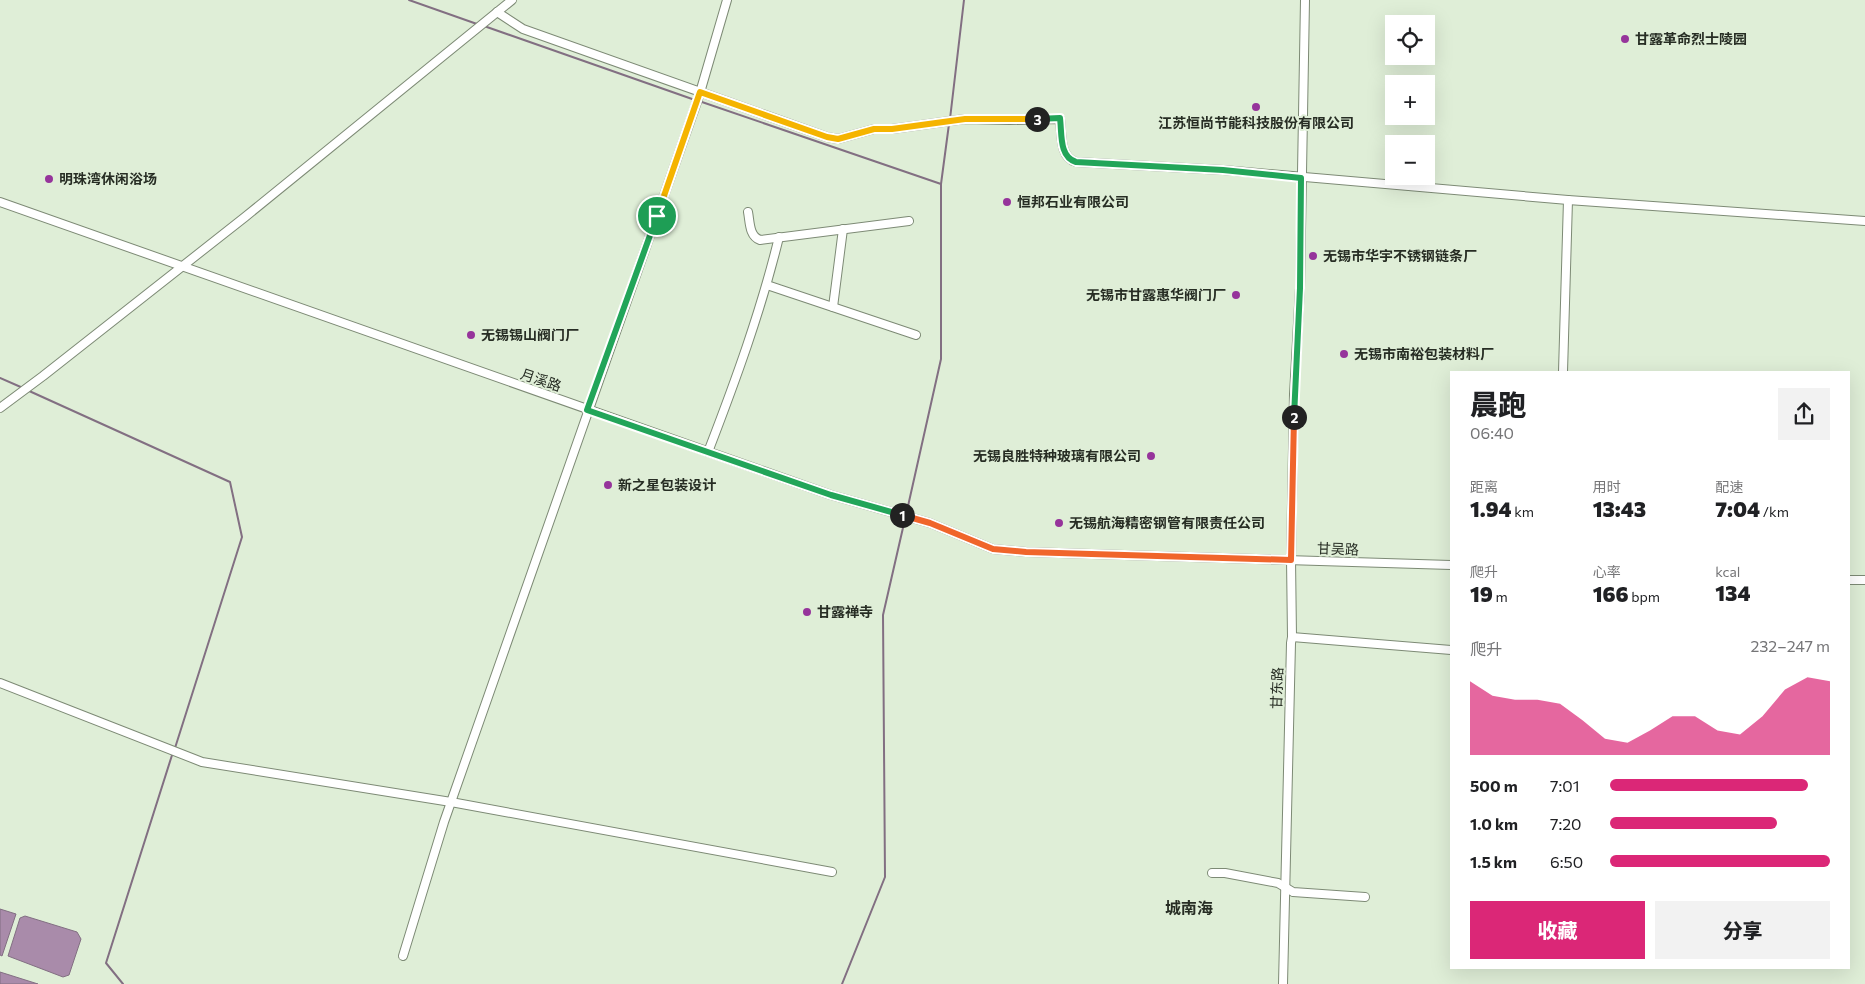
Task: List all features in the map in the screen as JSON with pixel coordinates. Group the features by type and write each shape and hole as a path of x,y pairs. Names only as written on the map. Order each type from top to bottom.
{"street":[{"path":"0,408 182,267 512,0"},
{"path":"403,956 451,802 587,410 700,94 727,0"},
{"name":"甘东路","path":"1283,984 1292,637 1291,560 1294,394 1300,288 1305,0"},
{"path":"497,12 523,29 700,94 827,137 838,139 874,129 907,127 947,120 1060,118 1064,153 1069,160 1076,162 1223,170 1568,200 1865,221"},
{"path":"1563,371 1568,200"},
{"name":"月溪路","path":"0,202 831,495 930,523"},
{"path":"748,212 752,235 760,240 910,221"},
{"path":"833,307 843,229"},
{"path":"708,452 767,285 779,238"},
{"path":"767,285 916,335"},
{"name":"甘吴路","path":"930,523 993,549 1026,552 1450,565"},
{"path":"1850,580 1865,580"},
{"path":"1292,637 1450,650"},
{"path":"0,683 202,762 451,802 832,872"},
{"path":"1212,873 1225,873 1278,883 1293,892 1365,897"}],"shaded area":[{"path":"0,909 16,914 2,956 0,955"},
{"path":"25,916 77,932 81,939 69,975 63,977 8,956 20,918"},
{"path":"0,972 38,984 0,984"}],"waterway":[{"path":"409,0 477,24"},
{"path":"950,119 964,0"},
{"path":"484,26 695,100"},
{"path":"699,101 941,184"},
{"path":"906,515 941,359 941,184 949,124"},
{"path":"0,378 23,388"},
{"path":"27,390 230,482 242,537 175,748"},
{"path":"842,984 885,877 883,615 905,519"},
{"path":"123,984 106,963 173,752"}],"place":[{"name":"甘露革命烈士陵园","path":"1625,39"},
{"name":"江苏恒尚节能科技股份有限公司","path":"1256,107"},
{"name":"明珠湾休闲浴场","path":"49,179"},
{"name":"恒邦石业有限公司","path":"1007,202"},
{"name":"无锡市华宇不锈钢链条厂","path":"1313,256"},
{"name":"无锡市甘露惠华阀门厂","path":"1236,295"},
{"name":"无锡锡山阀门厂","path":"471,335"},
{"name":"无锡市南裕包装材料厂","path":"1344,354"},
{"name":"无锡良胜特种玻璃有限公司","path":"1151,456"},
{"name":"新之星包装设计","path":"608,485"},
{"name":"无锡航海精密钢管有限责任公司","path":"1059,523"},
{"name":"甘露禅寺","path":"807,612"}],"district":[{"name":"城南海","path":"1189,908"}],"route":[{"path":"700,92 827,137 838,139 874,129 892,129 947,120 1060,118 1064,153 1069,160 1076,162 1150,168 1223,170 1301,178 1300,288 1294,394 1291,560 1026,552 993,549 930,523 831,495 587,410 657,216 700,92"}]}
